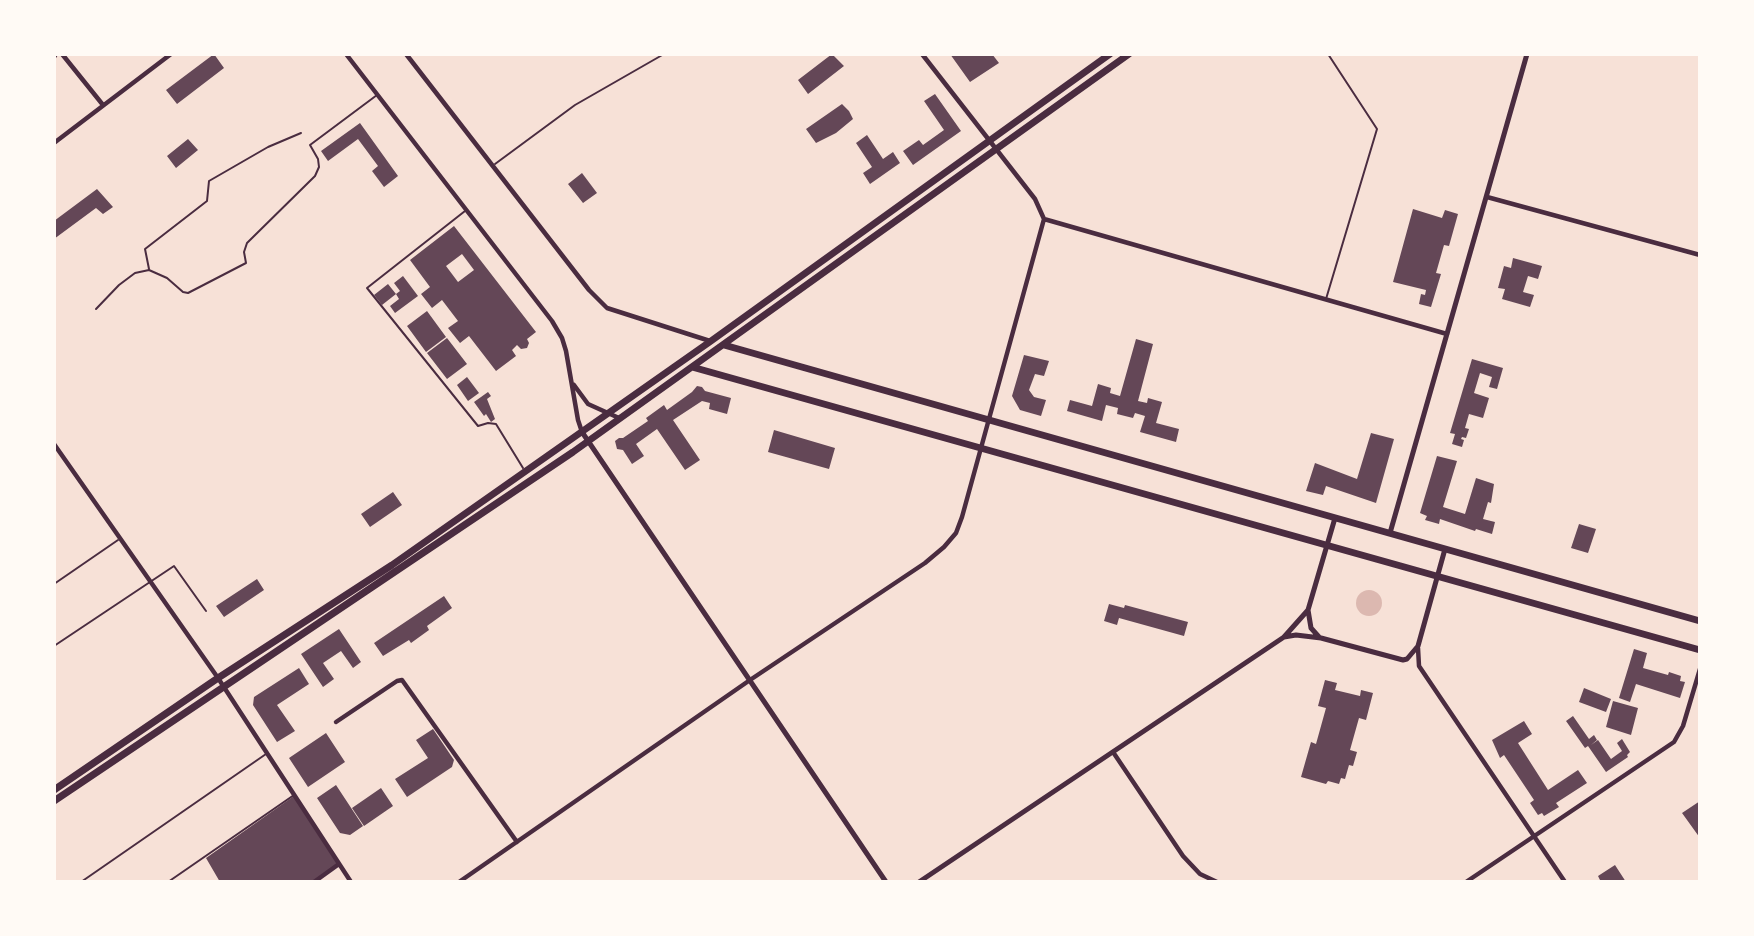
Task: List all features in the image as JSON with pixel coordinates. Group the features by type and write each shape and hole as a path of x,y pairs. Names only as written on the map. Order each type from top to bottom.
{"highway":[{"path":"54,801 532,480 1129,54"},
{"path":"54,790 218,678 392,565 711,341 1109,55"},
{"path":"711,341 1700,621"},
{"path":"692,367 1700,650"}],"street":[{"path":"62,54 103,105"},
{"path":"54,143 171,54"},
{"path":"346,54 552,321 562,338 582,432 886,882"},
{"path":"406,54 589,290 607,308 711,341"},
{"path":"460,882 750,680 925,563 952,538 960,523 1044,219 1035,199 922,54"},
{"path":"1390,533 1527,54"},
{"path":"1109,55 1113,65"},
{"path":"1487,197 1700,256"},
{"path":"1044,219 1447,334"},
{"path":"838,250 844,258"},
{"path":"573,384 588,404 619,418"},
{"path":"54,444 218,678 351,882"},
{"path":"919,882 1284,637 1308,610 1335,518"},
{"path":"1445,549 1418,646 1419,666 1565,882"},
{"path":"1308,610 1311,628 1321,638"},
{"path":"1284,637 1296,635 1321,638 1419,666"},
{"path":"1402,660 1418,646"},
{"path":"1466,882 1674,742 1683,726 1700,669"},
{"path":"336,722 402,680 517,842"},
{"path":"1113,752 1183,856 1200,874 1217,882"},
{"path":"314,882 339,864"}],"lane":[{"path":"493,166 575,105 664,54"},
{"path":"1326,300 1377,129 1328,54"},
{"path":"96,309 135,273 149,270 167,278 188,293 246,263 244,252 247,243 315,176 319,167 318,159 310,145 378,94"},
{"path":"149,270 145,250 207,201 209,181 268,147 301,134"},
{"path":"468,209 367,288 478,426 496,424 525,472"},
{"path":"54,584 122,538"},
{"path":"54,646 174,566 206,611"},
{"path":"81,882 176,819 267,753"},
{"path":"168,882 294,795"}],"shaded area":[{"path":"1369,590 1379,593 1382,603 1379,613 1369,616 1359,613 1356,603 1359,593"}],"building":[{"path":"214,54 224,68 177,104 166,90"},
{"path":"832,54 844,66 808,94 798,80"},
{"path":"950,54 992,54 999,63 970,82"},
{"path":"935,94 961,131 913,165 903,151 919,140 923,145 944,130 924,101"},
{"path":"842,104 853,119 836,133 816,143 806,129"},
{"path":"360,123 398,176 384,187 372,171 378,166 358,139 328,161 321,151"},
{"path":"867,135 883,159 893,152 900,163 870,184 863,173 872,167 856,143"},
{"path":"188,139 198,150 176,168 167,156"},
{"path":"582,173 597,193 583,203 568,184"},
{"path":"97,189 113,207 103,214 96,208 54,239 54,221"},
{"path":"1413,209 1442,218 1445,210 1458,214 1449,246 1444,245 1436,273 1441,274 1431,307 1419,304 1421,294 1425,295 1426,290 1393,282"},
{"path":"454,226 536,332 527,339 527,348 521,349 517,345 512,350 516,356 496,371 469,336 460,343 448,328 458,321 442,300 432,308 421,294 430,287 410,260","holes":["462,254 474,270 458,282 446,266"]},
{"path":"1513,258 1542,266 1538,279 1528,276 1523,292 1534,295 1530,307 1502,299 1505,289 1498,288 1504,266 1511,268"},
{"path":"403,276 418,296 395,313 390,306 399,299 396,294 400,291 394,283"},
{"path":"388,284 396,294 382,305 374,295"},
{"path":"427,311 446,337 426,352 407,326"},
{"path":"447,338 467,364 447,379 427,353"},
{"path":"1136,339 1153,344 1138,401 1147,403 1148,398 1162,402 1156,423 1179,429 1176,442 1140,432 1145,416 1135,413 1133,418 1117,414 1118,408 1106,405 1102,421 1067,411 1070,400 1092,406 1098,384 1111,388 1110,393 1120,396"},
{"path":"1024,355 1049,361 1044,376 1035,374 1029,390 1034,397 1046,400 1041,416 1020,410 1012,396"},
{"path":"1472,359 1503,368 1497,389 1489,387 1492,377 1480,373 1474,393 1489,398 1483,418 1469,414 1465,428 1469,429 1466,438 1461,439 1464,440 1462,447 1452,444 1455,434 1450,433"},
{"path":"467,377 479,393 468,401 457,385"},
{"path":"697,386 731,398 727,414 709,409 710,403 702,401 673,420 700,460 685,470 657,429 636,444 644,456 632,464 623,450 617,449 615,441 648,421 646,418 664,405 667,410"},
{"path":"488,392 491,396 487,399 495,419 491,422 474,402"},
{"path":"774,430 835,448 829,469 768,452"},
{"path":"1371,433 1394,439 1376,503 1326,486 1323,495 1306,491 1315,463 1357,479"},
{"path":"1437,456 1457,461 1443,507 1465,514 1476,478 1494,484 1491,503 1488,502 1483,519 1495,522 1492,534 1440,519 1439,524 1425,520 1427,516 1420,513"},
{"path":"393,492 402,505 370,527 361,514"},
{"path":"1579,524 1596,529 1588,553 1571,548"},
{"path":"257,579 264,590 224,617 216,606"},
{"path":"444,596 452,608 427,626 429,630 411,643 409,640 383,656 374,643"},
{"path":"1109,604 1124,608 1125,605 1188,622 1184,636 1119,618 1117,625 1104,621"},
{"path":"339,629 361,662 353,668 341,651 323,663 334,679 323,687 301,654"},
{"path":"1634,649 1647,653 1643,668 1681,676 1680,681 1685,682 1680,698 1636,684 1630,702 1619,698"},
{"path":"299,668 309,684 277,705 295,731 277,742 253,705 254,697"},
{"path":"1325,680 1337,683 1335,690 1360,696 1361,690 1373,693 1366,720 1359,718 1350,750 1357,752 1353,766 1349,765 1345,779 1341,778 1339,784 1328,781 1326,784 1301,777 1311,742 1316,744 1326,708 1318,706"},
{"path":"1584,688 1611,699 1606,712 1579,702"},
{"path":"1613,701 1638,708 1631,735 1606,727"},
{"path":"1573,716 1589,739 1594,735 1597,740 1591,745 1598,740 1611,759 1622,751 1617,743 1622,739 1630,752 1628,757 1606,772 1566,721"},
{"path":"1524,721 1532,734 1518,743 1548,790 1578,770 1587,783 1556,803 1559,807 1544,816 1542,813 1538,815 1530,803 1534,800 1504,755 1500,758 1492,740"},
{"path":"433,729 454,760 452,767 407,797 395,779 428,758 416,740"},
{"path":"326,733 345,762 308,787 289,758"},
{"path":"336,785 363,826 350,835 340,833 317,798"},
{"path":"381,788 393,806 364,826 352,808"},
{"path":"294,796 338,864 312,882 220,882 206,858"},
{"path":"1700,801 1700,838 1682,813"},
{"path":"1615,865 1626,882 1601,882 1598,876"}]}
